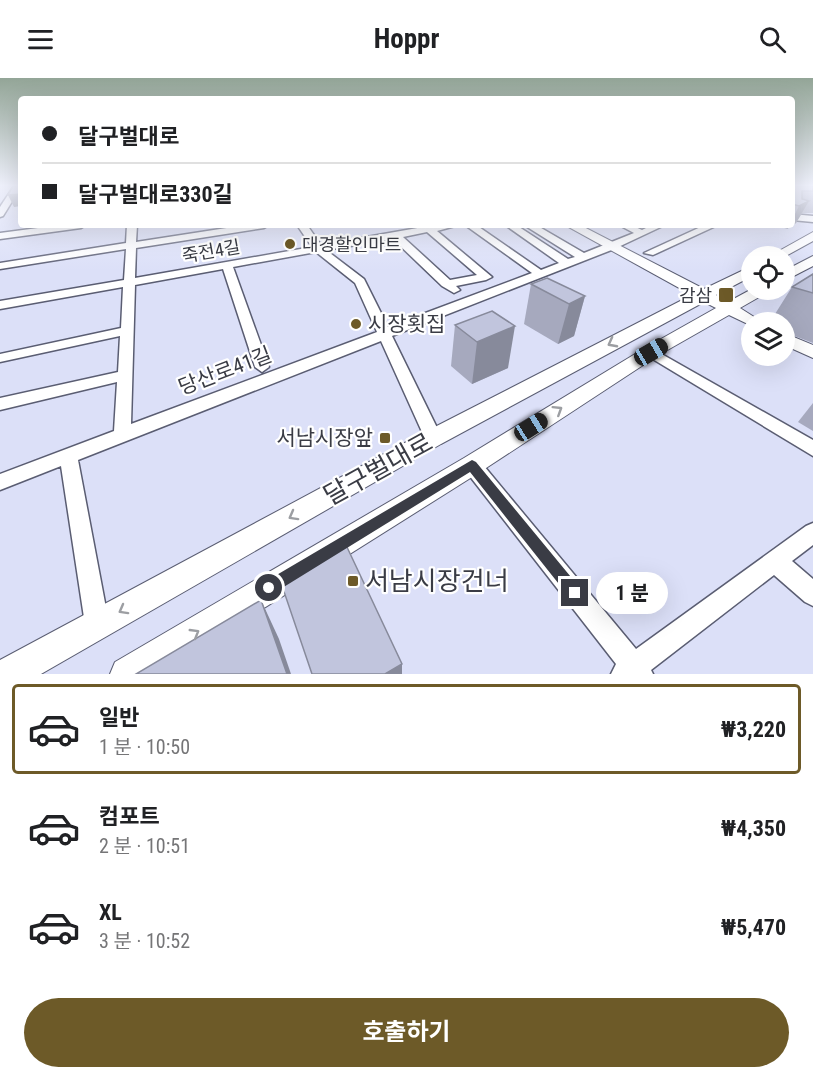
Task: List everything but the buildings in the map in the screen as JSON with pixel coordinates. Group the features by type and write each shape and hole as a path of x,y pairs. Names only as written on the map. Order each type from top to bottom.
{"main road":[{"path":"580,228 741,316"},
{"path":"795,246 813,236"},
{"path":"795,272 811,264"},
{"name":"달구벌대로","path":"8,674 433,438 701,296 741,285"},
{"name":"달구벌대로","path":"127,674 472,465 651,352 726,309 741,294"},
{"path":"795,343 813,352"}],"street":[{"path":"795,218 813,219"},
{"path":"0,236 59,228"},
{"path":"122,435 132,228"},
{"path":"304,228 318,249 360,281 433,438"},
{"name":"죽전4길","path":"0,305 439,228"},
{"path":"474,228 539,273"},
{"path":"515,228 567,262"},
{"path":"534,228 583,257"},
{"path":"630,228 641,233"},
{"name":"당산로41길","path":"0,482 122,435 259,375 385,332 653,228"},
{"path":"649,253 707,228"},
{"path":"0,266 131,246 217,229"},
{"path":"429,230 486,277 446,284"},
{"path":"395,235 466,301"},
{"name":"당산로41길","path":"227,265 259,375"},
{"path":"0,358 127,332"},
{"path":"651,352 813,449"},
{"path":"0,404 125,375"},
{"path":"68,456 97,624"},
{"path":"472,465 633,671 813,533"},
{"path":"775,561 813,594"}],"place":[{"name":"대경할인마트","path":"290,244"},
{"name":"감삼","path":"726,295"},
{"name":"시장횟집","path":"356,324"},
{"name":"서남시장앞","path":"385,438"},
{"name":"서남시장건너","path":"353,581"}],"route":[{"path":"269,588 472,465 575,593"}]}
